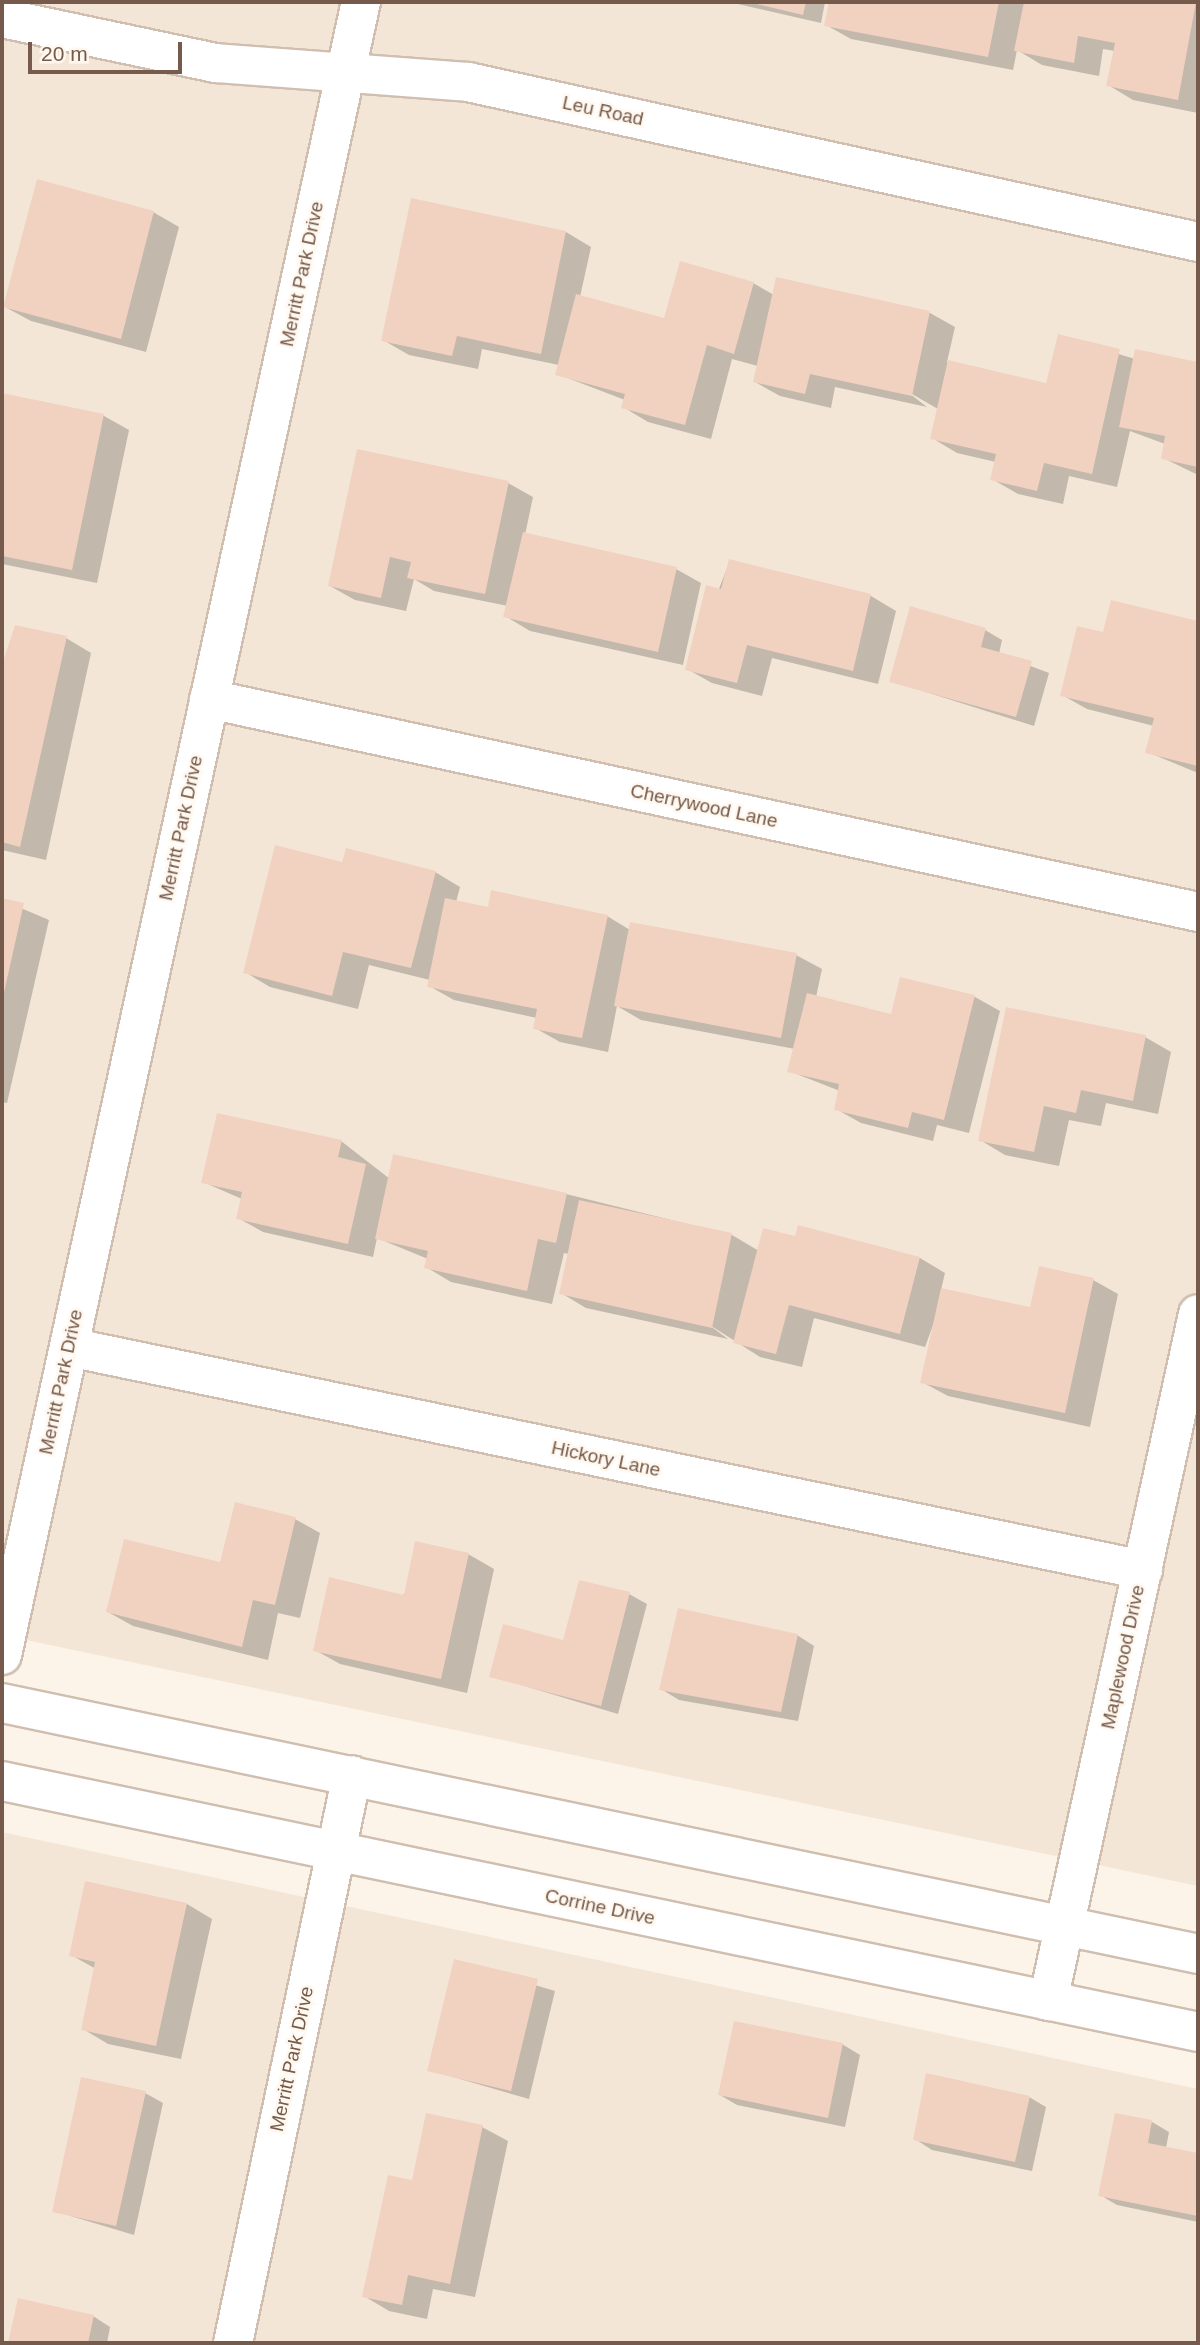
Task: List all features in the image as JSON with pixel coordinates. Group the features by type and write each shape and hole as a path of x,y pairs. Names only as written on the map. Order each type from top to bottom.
{"street":[{"name":"Merritt Park Drive","path":"2,1655 361,2"},
{"name":"Leu Road","path":"2,18 216,63 346,70 468,82 1198,242"},
{"name":"Cherrywood Lane","path":"209,699 1198,912"},
{"name":"Maplewood Drive","path":"1048,2001 1198,1314"},
{"name":"Hickory Lane","path":"69,1347 1143,1570"},
{"path":"2,1703 1198,1954"},
{"name":"Merritt Park Drive","path":"233,2343 352,1775"},
{"name":"Corrine Drive","path":"2,1781 1198,2032"}],"shaded area":[{"path":"2,2 1198,2 1198,1886 2,1635"},
{"path":"2,1832 1198,2089 1198,2343 2,2343"}],"building":[{"path":"748,2 806,2 803,15"},
{"path":"829,2 999,2 988,57 824,26"},
{"path":"1024,2 1196,2 1178,100 1106,86 1115,43 1078,36 1074,63 1014,51"},
{"path":"37,179 154,211 121,339 3,307"},
{"path":"411,198 566,231 541,354 457,336 452,356 381,341"},
{"path":"680,261 754,282 734,354 707,345 685,425 621,408 625,394 555,375 576,294 664,318"},
{"path":"776,277 930,311 912,396 810,374 805,394 753,382"},
{"path":"1058,334 1120,349 1092,474 1044,463 1037,491 990,480 996,454 930,439 948,360 1046,383"},
{"path":"1135,349 1198,362 1198,467 1161,459 1165,436 1119,427"},
{"path":"2,393 104,414 72,570 2,556"},
{"path":"357,449 509,481 485,594 407,578 411,562 390,557 381,598 328,586"},
{"path":"523,532 677,567 658,652 503,617"},
{"path":"729,559 871,594 853,671 747,645 737,683 685,670 706,585 721,589"},
{"path":"1111,600 1198,621 1198,766 1145,753 1154,718 1060,696 1077,626 1103,632"},
{"path":"910,606 986,628 981,647 1032,661 1016,717 889,682"},
{"path":"15,625 67,636 20,847 2,842 2,665"},
{"path":"275,845 342,862 346,848 436,871 411,968 343,952 332,996 243,973"},
{"path":"491,890 608,915 582,1038 533,1029 537,1009 427,987 445,898 488,907"},
{"path":"2,898 24,903 3,997 2,997"},
{"path":"630,922 797,953 781,1038 614,1006"},
{"path":"900,977 975,995 944,1120 912,1112 908,1128 834,1110 839,1084 787,1072 807,993 891,1014"},
{"path":"1006,1007 1146,1035 1133,1101 1081,1090 1076,1113 1044,1106 1034,1152 978,1141"},
{"path":"217,1113 342,1140 338,1157 366,1164 348,1244 236,1219 242,1192 201,1183"},
{"path":"393,1154 567,1193 556,1243 538,1239 527,1291 424,1268 428,1251 375,1239"},
{"path":"579,1200 732,1233 712,1328 559,1294"},
{"path":"798,1225 920,1257 900,1334 789,1305 776,1354 733,1343 763,1228 795,1236"},
{"path":"1039,1266 1094,1278 1065,1413 920,1383 941,1288 1030,1307"},
{"path":"235,1502 296,1517 275,1605 253,1600 242,1647 106,1612 124,1539 220,1562"},
{"path":"415,1541 469,1553 441,1679 313,1651 329,1577 404,1595"},
{"path":"579,1580 630,1592 601,1706 489,1677 503,1624 563,1640"},
{"path":"678,1608 798,1634 781,1712 659,1690"},
{"path":"85,1881 187,1903 156,2046 81,2030 95,1962 69,1956"},
{"path":"454,1959 538,1979 511,2091 427,2071"},
{"path":"734,2021 843,2043 828,2118 718,2095"},
{"path":"926,2073 1030,2096 1015,2162 913,2140"},
{"path":"81,2077 146,2091 116,2226 52,2212"},
{"path":"426,2113 483,2125 450,2284 408,2275 402,2305 362,2297 388,2175 412,2180"},
{"path":"1115,2113 1152,2120 1148,2143 1198,2153 1198,2216 1098,2196"},
{"path":"18,2298 94,2315 88,2343 8,2343"}]}
